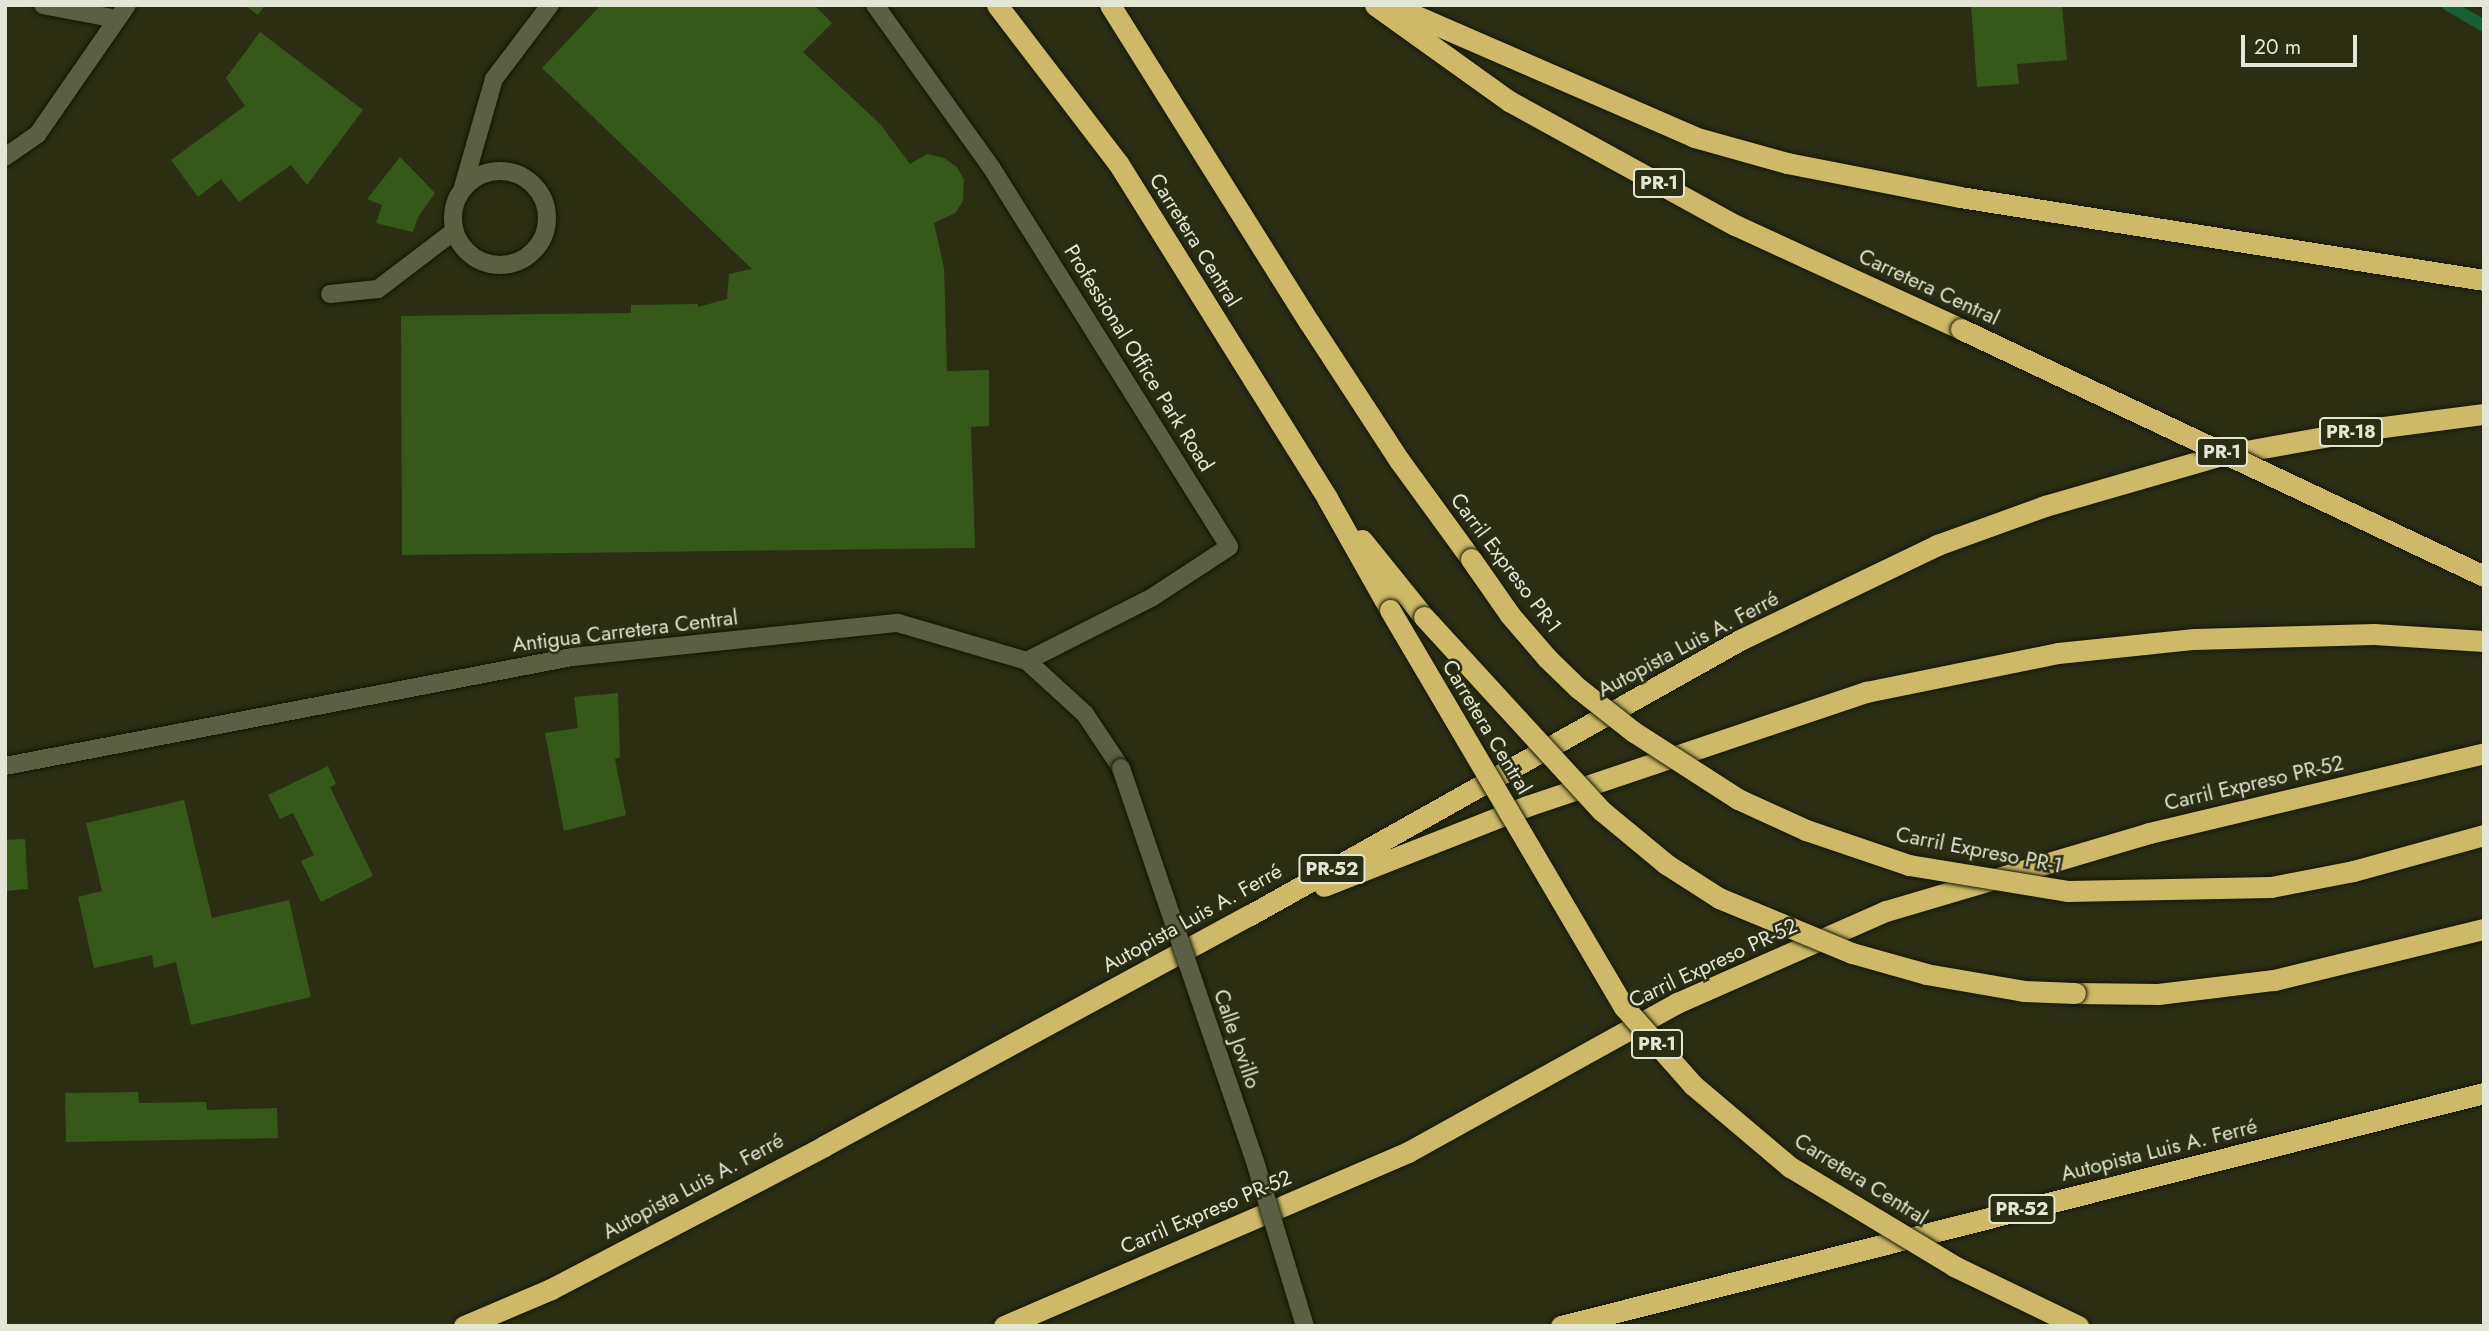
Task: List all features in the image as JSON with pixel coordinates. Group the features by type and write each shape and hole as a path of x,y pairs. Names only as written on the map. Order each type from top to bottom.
{"highway":[{"name":"Carretera Central","path":"997,5 1118,163 1327,498 1624,1007 1693,1084 1790,1167 1954,1266 2078,1326"},
{"name":"Carril Expreso PR-1","path":"1110,5 1399,460 1510,615 1546,658 1578,688 1634,732 1738,799 1817,834 1909,865 2067,891 2271,887 2353,870 2484,835"},
{"name":"Carretera Central","path":"1375,5 1509,101 1735,225 2484,576"},
{"path":"1391,5 1694,137 1787,163 1960,197 2484,280"},
{"name":"PR-18","path":"2218,456 2381,427 2484,414"},
{"name":"Autopista Luis A. Ferré","path":"464,1326 551,1289 824,1146 1250,915 1740,640 1937,545 2045,506 2218,456"},
{"path":"1327,498 1424,617 1602,811 1666,864 1719,898 1852,953 1926,974 2024,991 2158,994 2274,980 2484,929"},
{"path":"1250,915 1527,806 1778,720 1879,690 2057,653 2194,639 2374,634 2484,641"},
{"name":"Carril Expreso PR-52","path":"1004,1326 1408,1152 1677,1003 1886,911 2149,833 2484,753"},
{"name":"Autopista Luis A. Ferré","path":"1561,1326 2484,1093"}],"street":[{"path":"5,158 37,135 122,12 43,5"},
{"path":"463,187 489,171 521,175 534,185 543,198 547,214 546,230 540,244 528,257 499,266 471,256 454,231 452,216 494,79 550,5"},
{"name":"Professional Office Park Road","path":"875,5 991,167 1229,547 1151,598 1027,661"},
{"path":"330,294 378,289 454,231"},
{"name":"Antigua Carretera Central","path":"5,766 585,655 898,623 1027,661 1086,714 1121,768"},
{"name":"Calle Jovillo","path":"1121,768 1256,1166 1305,1326"}],"building":[{"path":"244,5 265,5 258,15"},
{"path":"601,5 814,5 832,23 803,52 880,124 910,164 927,154 944,158 957,167 964,180 963,201 955,213 934,223 944,268 947,371 989,370 989,426 971,427 975,548 402,555 401,316 631,313 631,305 698,304 698,307 727,299 729,274 752,269 542,68"},
{"path":"1971,5 2062,5 2067,60 2017,64 2019,84 1977,87"},
{"path":"260,32 363,110 307,185 291,165 239,202 221,179 198,197 171,160 245,106 226,78"},
{"path":"400,157 435,193 418,217 413,232 376,223 382,205 367,199"},
{"path":"618,693 620,757 615,759 626,815 564,831 545,733 578,728 574,697"},
{"path":"328,766 336,784 330,787 373,876 321,902 301,861 314,855 293,813 280,819 268,795"},
{"path":"184,800 212,918 289,900 311,997 191,1025 176,962 154,968 152,955 94,968 78,897 102,891 86,823"},
{"path":"25,839 28,889 5,891 5,840"},
{"path":"138,1092 139,1103 206,1102 207,1110 277,1108 278,1138 66,1142 65,1093"}],"waterway":[{"path":"2448,5 2484,26"}]}
